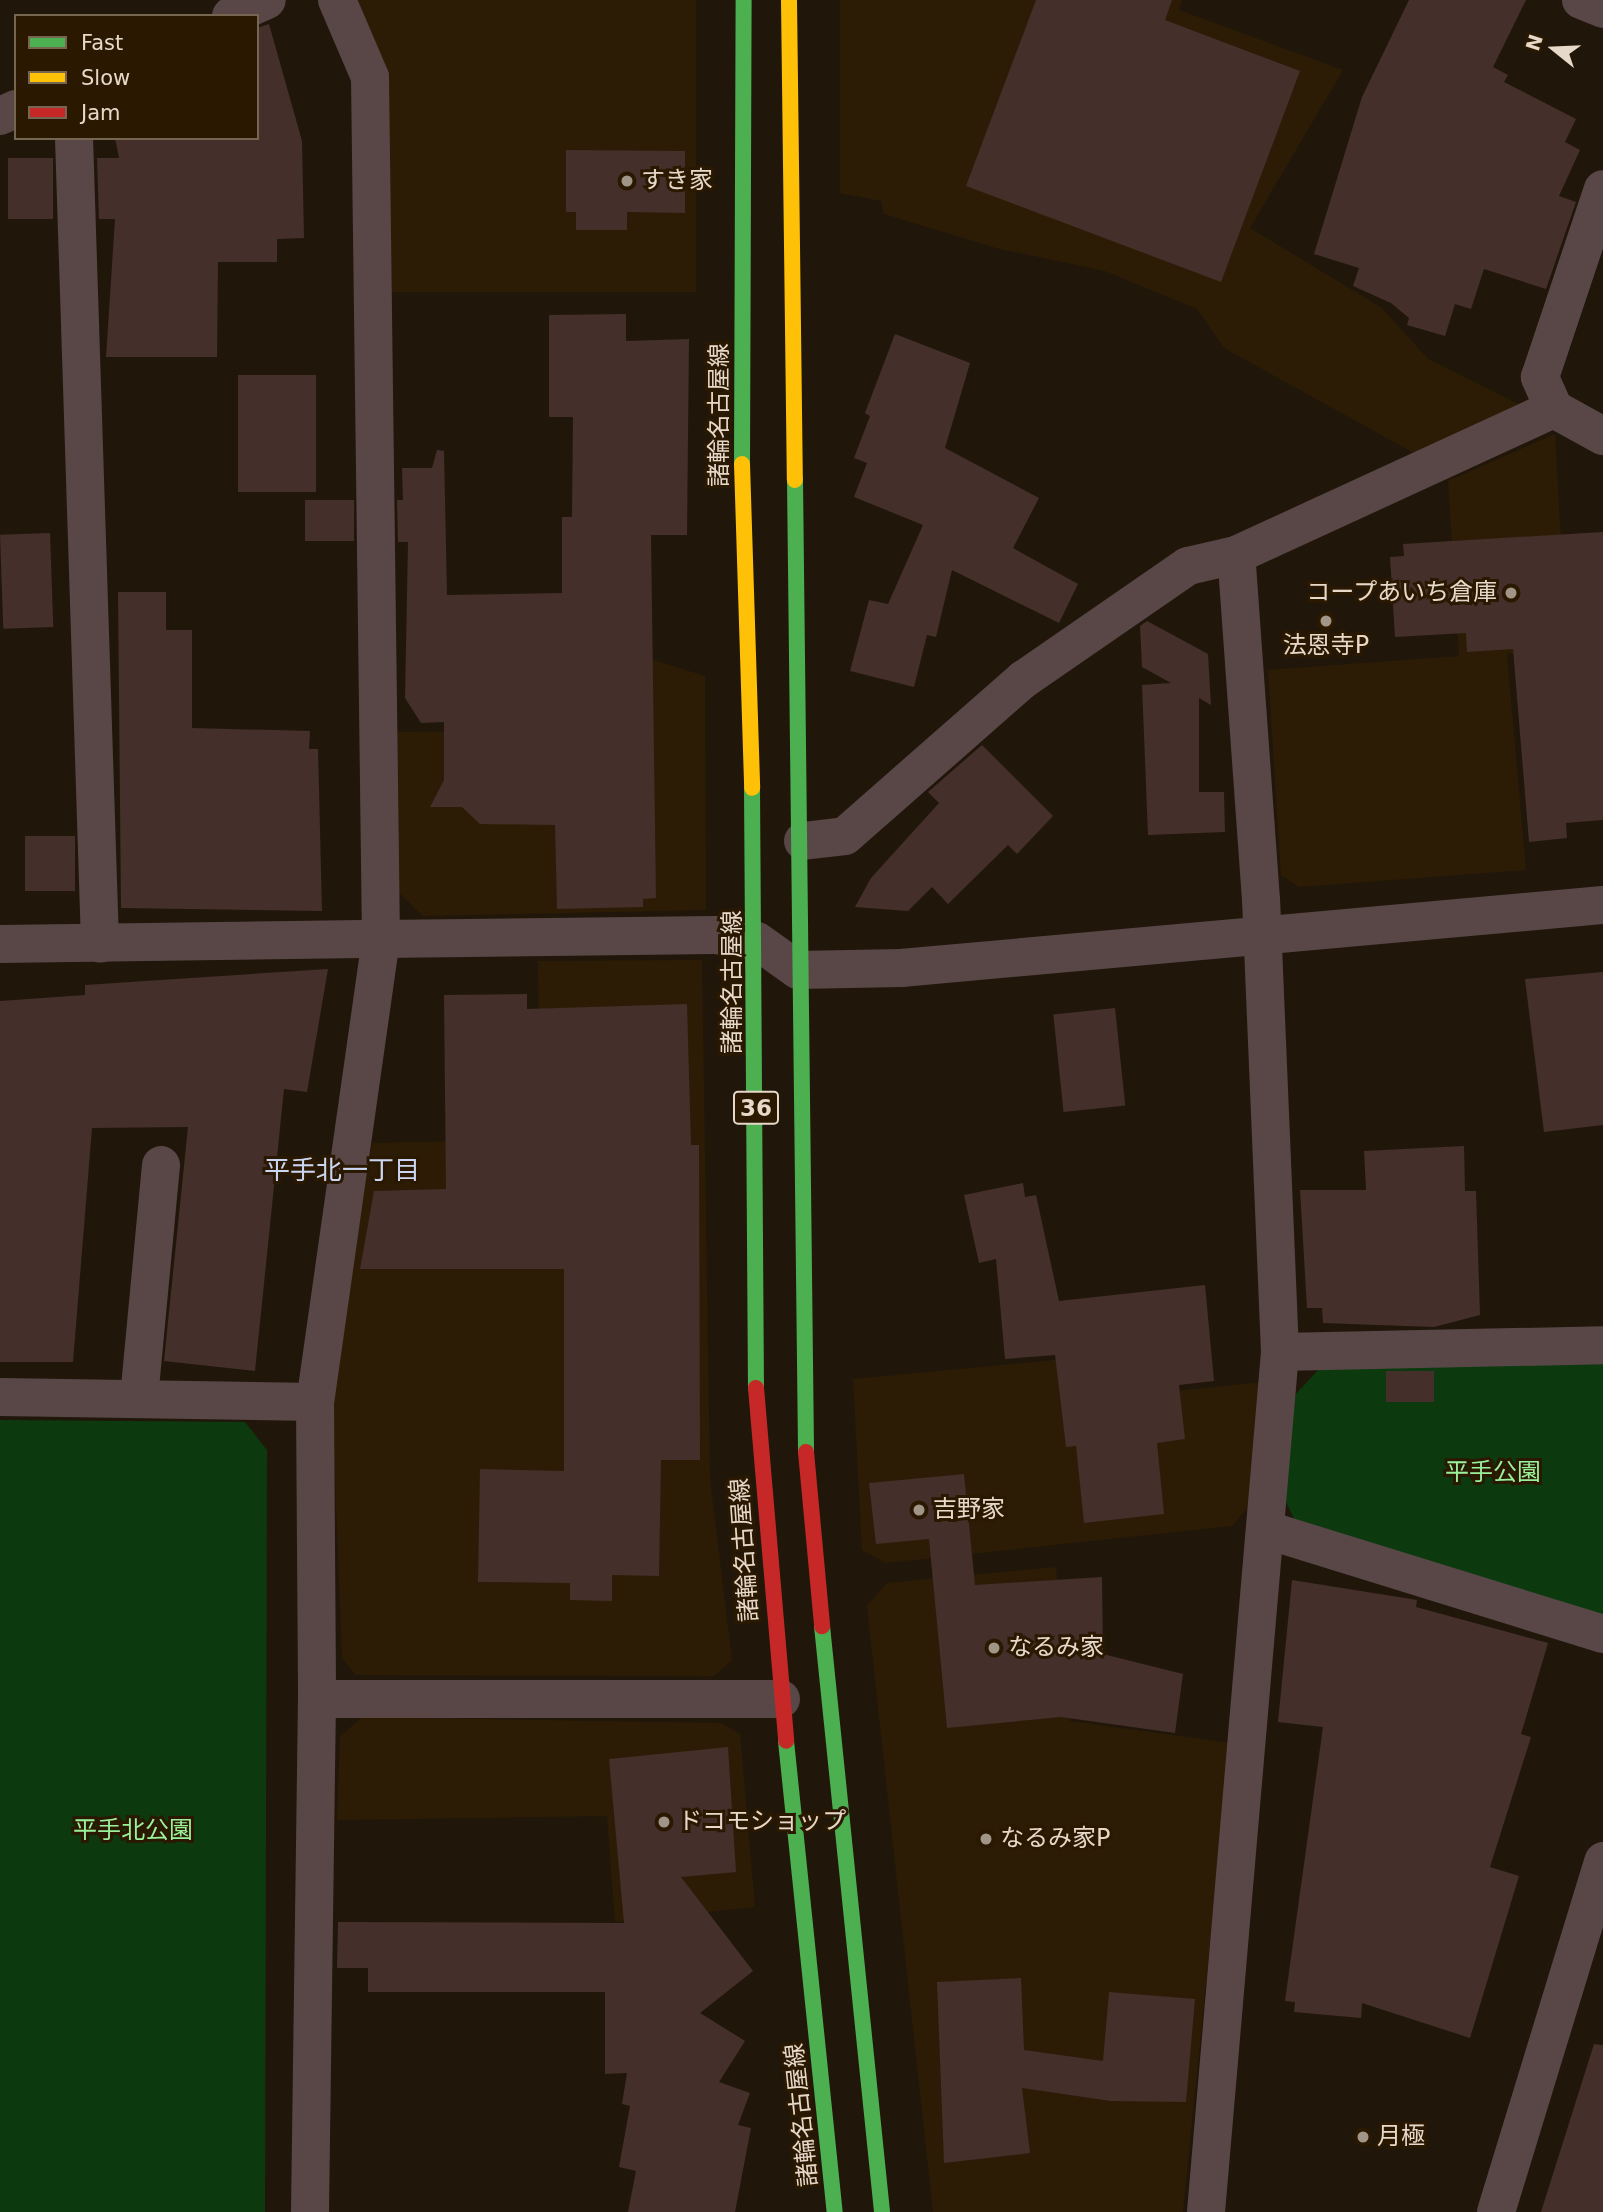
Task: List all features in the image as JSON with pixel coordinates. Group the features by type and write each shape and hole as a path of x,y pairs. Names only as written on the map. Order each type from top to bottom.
{"main road":[{"name":"諸輪名古屋線","path":"744,0 741,445 757,941 755,1381 781,1699 835,2212"},
{"name":"36","path":"789,0 803,841 798,970 806,1465 882,2212"}],"street":[{"path":"236,14 268,0"},
{"path":"310,2212 317,1699 315,1402 381,939 370,77 337,0"},
{"path":"1581,0 1603,9"},
{"path":"74,140 100,944"},
{"path":"1603,188 1540,377 1554,409 1603,436"},
{"path":"803,841 845,836 959,730 1099,623 1188,566 1236,555 1554,409"},
{"path":"1206,2212 1268,1530 1280,1353 1259,933 1236,555"},
{"path":"0,944 715,935 757,941 798,970 901,968 1259,933 1603,905"},
{"path":"139,1398 161,1165"},
{"path":"1280,1353 1603,1345"},
{"path":"0,1397 315,1402"},
{"path":"1268,1530 1603,1634"},
{"path":"317,1699 781,1699"},
{"path":"1496,2212 1603,1861"}],"shaded area":[{"path":"356,0 696,0 696,292 356,292"},
{"path":"840,0 1182,0 1179,10 1343,70 1250,228 1382,308 1428,359 1520,405 1414,453 1224,348 1197,309 1105,271 996,248 884,214 881,201 840,193"},
{"path":"1555,434 1567,649 1507,654 1526,870 1299,887 1281,875 1268,670 1459,656 1448,481"},
{"path":"550,628 705,676 706,910 423,916 397,891 394,732 548,731"},
{"path":"702,960 710,1479 732,1660 714,1676 356,1675 342,1658 332,1401 372,1143 540,1139 538,961"},
{"path":"1056,1360 1061,1403 1262,1382 1250,1505 1232,1526 886,1563 862,1550 853,1379"},
{"path":"1056,1567 1070,1721 1230,1743 1183,2212 933,2212 867,1606 887,1583"},
{"path":"362,1717 721,1723 740,1734 755,1907 615,1922 607,1816 337,1820 340,1737"}],"green space":[{"name":"平手公園","path":"1603,1361 1603,1623 1298,1527 1286,1502 1294,1396 1319,1369"},
{"name":"平手北公園","path":"0,1420 245,1422 267,1450 265,2212 0,2212"}],"building":[{"path":"1036,0 1172,0 1165,20 1300,71 1221,282 966,186"},
{"path":"1409,0 1526,0 1493,67 1508,75 1504,82 1576,119 1565,142 1580,150 1559,196 1576,202 1546,289 1484,269 1471,309 1455,304 1445,336 1407,325 1409,318 1391,303 1353,286 1359,268 1314,254 1362,97"},
{"path":"269,24 302,141 304,238 277,239 277,262 218,262 217,357 106,357 115,219 99,219 97,158 119,158 115,140 259,140 259,27"},
{"path":"566,150 685,151 685,213 627,212 627,230 576,230 576,212 566,212"},
{"path":"8,158 53,158 53,219 8,219"},
{"path":"626,314 626,341 689,339 687,535 651,535 656,898 643,899 643,907 557,909 555,825 480,824 462,807 430,807 444,780 444,722 421,723 405,698 408,542 398,542 397,500 403,500 402,468 432,468 437,450 444,451 447,595 562,593 562,517 572,517 573,417 549,417 549,315"},
{"path":"895,334 970,363 945,448 1039,498 1013,548 1078,584 1059,623 952,570 936,637 927,635 914,687 850,671 869,600 888,604 923,525 854,497 867,463 854,458 870,416 865,413"},
{"path":"238,375 316,375 316,492 238,492"},
{"path":"305,500 354,500 354,541 305,541"},
{"path":"1603,532 1603,820 1566,823 1567,838 1529,842 1513,649 1467,652 1466,633 1395,637 1390,557 1404,556 1403,544"},
{"path":"50,533 53,627 3,629 0,535"},
{"path":"118,592 166,592 166,630 192,630 192,728 310,731 309,749 318,749 322,911 121,908"},
{"path":"1147,621 1208,654 1211,705 1199,698 1199,792 1224,792 1225,832 1148,835 1142,685 1171,683 1142,667 1140,626"},
{"path":"982,745 1053,816 1017,854 1008,845 948,904 932,887 908,911 855,907 871,878 939,803 928,792"},
{"path":"25,836 75,836 75,891 25,891"},
{"path":"328,969 307,1092 284,1089 255,1371 164,1361 188,1127 92,1128 73,1362 0,1362 0,1001 85,995 85,985"},
{"path":"1603,972 1603,1125 1544,1132 1525,979"},
{"path":"527,994 527,1009 687,1004 691,1145 699,1145 700,1460 661,1460 659,1576 612,1575 612,1601 570,1600 570,1583 478,1582 480,1469 564,1471 564,1269 360,1269 374,1191 446,1189 444,995"},
{"path":"1115,1008 1125,1105 1064,1112 1053,1014"},
{"path":"1464,1146 1465,1191 1476,1191 1480,1315 1434,1327 1323,1323 1322,1308 1307,1308 1300,1190 1366,1190 1364,1151"},
{"path":"1023,1183 1025,1197 1036,1195 1059,1301 1205,1285 1214,1381 1179,1385 1185,1439 1157,1443 1164,1514 1084,1523 1076,1446 1066,1447 1055,1355 1005,1359 996,1259 979,1263 964,1195"},
{"path":"1386,1371 1434,1371 1434,1402 1386,1402"},
{"path":"964,1474 975,1585 1102,1577 1103,1654 1183,1674 1175,1733 1061,1717 947,1728 929,1539 876,1544 869,1483"},
{"path":"1292,1580 1417,1600 1416,1607 1548,1643 1521,1734 1531,1737 1490,1867 1519,1876 1470,2038 1362,2003 1361,2018 1294,2012 1295,2002 1285,2001 1323,1727 1278,1722"},
{"path":"728,1747 736,1872 681,1877 753,1971 700,2013 745,2041 719,2082 750,2093 738,2125 751,2128 735,2212 628,2212 636,2171 619,2167 630,2106 622,2104 627,2073 605,2074 605,1992 368,1992 368,1968 337,1968 338,1922 624,1923 609,1759"},
{"path":"1021,1978 1024,2050 1103,2061 1109,1992 1195,1999 1186,2102 1111,2101 1022,2088 1030,2153 944,2163 937,1982"},
{"path":"1594,2044 1603,2045 1603,2212 1541,2212"}],"traffic: fast":[{"path":"742,464 744,0"},
{"path":"795,480 806,1452"},
{"path":"752,788 756,1388"},
{"path":"822,1626 882,2212"},
{"path":"786,1741 835,2212"}],"traffic: slow":[{"path":"789,0 795,480"},
{"path":"742,464 752,788"}],"traffic: jam":[{"path":"756,1388 786,1741"},
{"path":"806,1452 822,1626"}],"place":[{"name":"すき家","path":"627,181"},
{"name":"コープあいち倉庫","path":"1511,593"},
{"name":"法恩寺P","path":"1326,621"},
{"name":"吉野家","path":"919,1510"},
{"name":"なるみ家","path":"994,1648"},
{"name":"ドコモショップ","path":"664,1822"},
{"name":"なるみ家P","path":"986,1839"},
{"name":"月極","path":"1363,2137"}],"district":[{"name":"平手北一丁目","path":"342,1171"}]}
